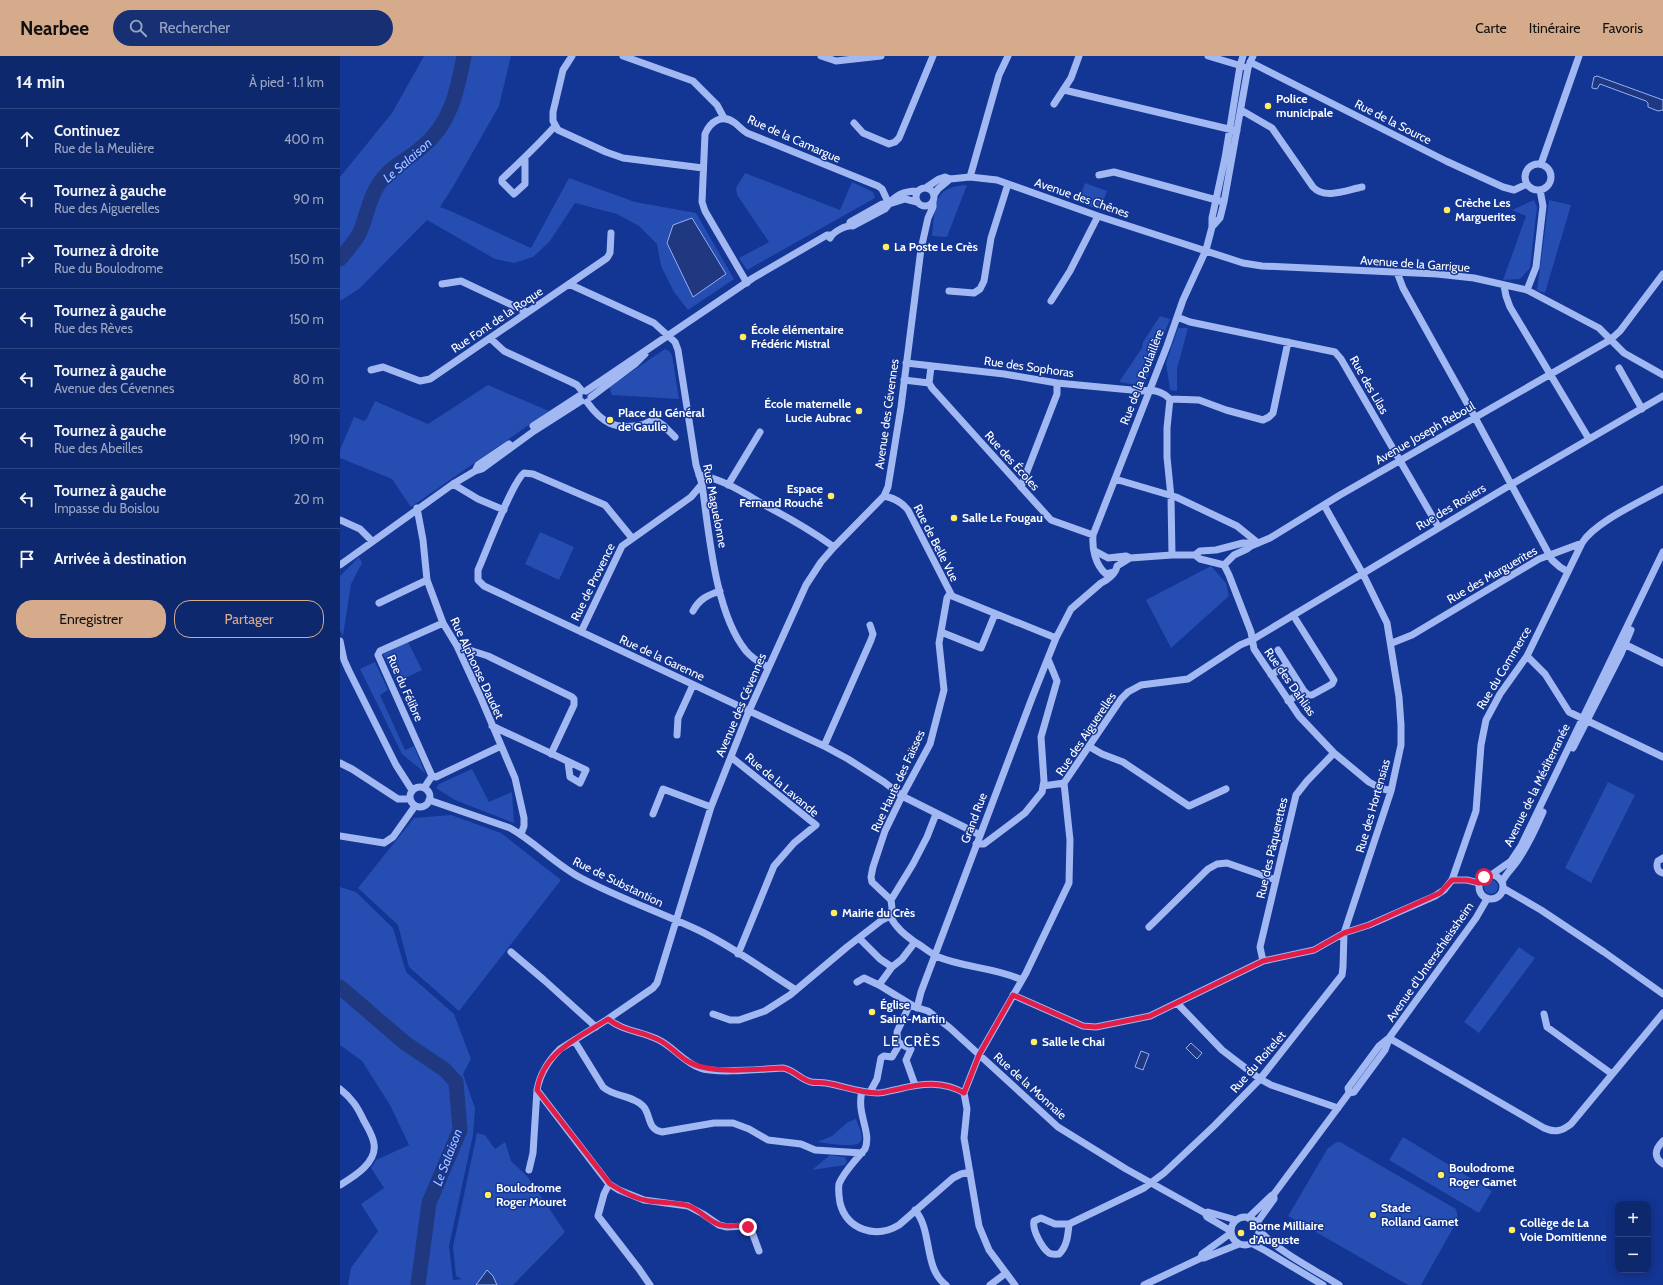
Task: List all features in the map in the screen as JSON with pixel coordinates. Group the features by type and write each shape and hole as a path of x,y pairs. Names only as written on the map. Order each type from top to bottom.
{"street":[{"path":"572,56 563,70 552,116 555,126 561,132 623,158 703,168"},
{"path":"622,56 692,81 717,105 724,118 714,122 704,134 702,202 705,211 748,282"},
{"path":"821,56 836,61 881,56"},
{"path":"854,123 863,133 889,144 895,142 899,138 933,56"},
{"path":"970,177 999,75 1008,56"},
{"path":"1054,104 1071,78 1079,56"},
{"name":"Rue de la Source","path":"1208,56 1240,66 1250,62 1446,161 1503,187 1514,190 1527,184"},
{"name":"Rue de la Poulaillère","path":"1093,535 1150,390 1183,300 1206,250 1212,227 1220,218 1220,201 1229,129 1243,56"},
{"path":"1542,164 1579,56"},
{"name":"Rue de la Poulaillère","path":"1220,201 1237,131 1250,62"},
{"path":"1064,90 1237,131"},
{"path":"1241,110 1272,128 1313,188 1320,193 1327,194 1362,187"},
{"name":"Rue de la Camargue","path":"724,118 734,122 747,133 878,186 882,189 889,204"},
{"path":"525,157 525,184 514,194 502,180 555,126"},
{"path":"1534,164 1542,164 1550,171 1552,179 1548,186 1540,190 1532,189 1527,184 1525,176 1528,169 1534,164"},
{"path":"1099,175 1114,172 1220,201"},
{"name":"Avenue des Chênes","path":"928,188 939,179 945,177 950,179 983,177 1008,184 1098,216 1206,250"},
{"path":"889,204 905,199 920,204 929,205 938,189 950,179"},
{"path":"949,291 974,293 982,286 991,238 1008,184"},
{"path":"340,565 417,508 475,470 482,469 584,396 643,351 669,336 748,282 756,281 829,239 831,235 848,226 853,226 885,209 892,200 907,192 928,188 932,190 934,198"},
{"path":"1528,290 1536,267 1543,206 1540,190"},
{"path":"918,191 916,197 928,218"},
{"name":"Avenue des Cévennes","path":"529,1170 534,1153 537,1090 539,1080 554,1055 574,1040 596,1027 656,986 711,807 749,711 806,585 821,562 834,547 884,496 888,483 901,407 921,249 934,198"},
{"path":"1050,301 1070,271 1098,216"},
{"name":"Rue Font de la Roque","path":"372,370 383,367 388,368 414,380 425,381 491,339 527,312 607,258 610,252 611,233"},
{"name":"Avenue de la Garrigue","path":"1206,250 1243,263 1262,266 1397,272 1474,278 1504,286 1528,290 1599,328 1610,340 1629,356 1663,375"},
{"path":"1397,272 1403,288 1550,555 1556,564 1568,572"},
{"name":"Avenue Joseph Reboul","path":"1230,560 1234,555 1254,544 1270,538 1399,461 1610,340 1620,331 1663,274"},
{"path":"442,284 461,280 527,312"},
{"path":"569,284 654,323 669,336"},
{"path":"1504,286 1510,307 1589,439"},
{"name":"Rue des Lilas","path":"1177,318 1190,322 1326,349 1339,355 1439,528"},
{"name":"Rue Maguelonne","path":"669,336 675,342 678,350 691,434 702,484 720,590 732,628 746,650 756,661 768,667"},
{"path":"491,339 504,351 571,382 603,421 619,427 629,428 656,420 675,438"},
{"path":"1150,390 1164,394 1170,399 1199,400 1226,410 1264,420 1273,412 1288,342"},
{"name":"Rue des Sophoras","path":"906,363 1004,374 1056,383 1142,391 1150,390"},
{"path":"904,380 929,383 931,367"},
{"path":"1619,368 1642,409"},
{"name":"Rue des Écoles","path":"929,383 957,417 1051,520 1093,535"},
{"path":"1022,487 1057,394 1056,383"},
{"name":"Rue des Rosiers","path":"1252,640 1361,573 1663,396"},
{"path":"1170,399 1167,428 1167,457 1171,497 1172,555"},
{"path":"728,485 760,432"},
{"name":"Rue de la Garenne","path":"632,538 605,505 528,473 524,473 518,480 478,570 478,580 484,586 824,746 871,774 902,796 980,835"},
{"path":"699,475 712,478 728,485 788,518 834,547"},
{"path":"1115,479 1171,497 1176,497 1237,526 1254,544"},
{"path":"453,484 504,510"},
{"name":"Rue de Provence","path":"581,632 621,548 632,538 691,497 702,484"},
{"name":"Rue des Marguerites","path":"1392,643 1412,636 1539,560 1582,543 1585,537 1596,527 1663,489"},
{"name":"Rue de Belle Vue","path":"884,496 899,501 908,510 950,593 955,598 1056,638"},
{"name":"Rue des Hortensias","path":"1324,505 1387,623 1392,643 1401,725 1401,745 1391,791 1344,933"},
{"name":"Rue Alphonse Daudet","path":"417,508 424,540 427,580 443,622 457,646 515,778 524,818 524,826 521,834"},
{"path":"340,520 360,529 372,541"},
{"path":"1093,535 1092,544 1095,550 1094,555 1103,570 1106,574 1116,569 1116,561 1095,550"},
{"name":"Avenue Joseph Reboul","path":"1195,555 1200,551 1220,550 1243,543 1254,544"},
{"name":"Rue du Commerce","path":"1452,880 1476,811 1481,745 1486,720 1500,694 1527,656 1582,543"},
{"path":"1101,583 1103,570 1102,562 1110,558 1126,556 1130,558 1195,555 1200,559 1224,565 1230,560 1229,552 1220,550 1213,556 1215,562"},
{"name":"Avenue de la Méditerranée","path":"1502,885 1504,875 1515,864 1531,837 1663,552"},
{"name":"Grand Rue","path":"917,1008 920,992 1056,638 1071,609 1101,583 1106,581 1116,569 1130,558"},
{"name":"Avenue de la Méditerranée","path":"1622,643 1663,563"},
{"name":"Rue des Dahlias","path":"1224,565 1251,632 1254,649 1288,701 1303,721 1334,753 1369,782 1380,788 1391,791"},
{"path":"379,603 427,580"},
{"path":"693,611 697,603 704,597 720,590"},
{"name":"Rue Haute des Faïsses","path":"891,900 872,882 873,867 885,831 930,744 944,690 939,643 947,598 950,593"},
{"path":"941,632 981,648 995,614"},
{"path":"1278,650 1304,692 1308,695 1312,695 1332,684 1334,680 1293,615"},
{"name":"Rue du Félibre","path":"432,776 378,655 380,651 443,622"},
{"path":"824,746 871,640 873,634 870,625"},
{"name":"Rue des Aiguerelles","path":"964,1093 979,1055 1022,980 1069,883 1070,840 1064,783 1090,747 1121,699 1128,692 1141,685 1188,679 1240,645 1252,640"},
{"path":"340,641 344,660 396,765 412,790 410,799 415,806"},
{"path":"1622,643 1663,663"},
{"path":"457,646 488,656 574,699 574,705 551,754"},
{"path":"1527,656 1546,674 1569,712 1663,757"},
{"path":"976,844 984,844 1025,813 1042,792 1042,737 1057,681 1048,659"},
{"path":"1271,675 1287,665"},
{"path":"677,736 678,718 693,685"},
{"path":"1288,701 1304,692"},
{"name":"Avenue de la Méditerranée","path":"1491,875 1511,861 1521,846 1585,720"},
{"path":"492,726 568,762"},
{"path":"424,788 432,776 436,777 501,746"},
{"path":"1090,747 1102,754 1123,762 1189,806 1226,789"},
{"name":"Rue des Pâquerettes","path":"1263,961 1260,947 1296,795 1307,781 1334,753"},
{"name":"Rue de la Lavande","path":"731,757 816,825 794,843 774,866 738,954"},
{"path":"340,764 352,768 398,799 410,799"},
{"path":"1043,786 1064,783"},
{"path":"412,790 416,787 424,788 429,793 429,800 424,806 415,806"},
{"path":"653,814 663,789 711,807"},
{"name":"Rue de Substantion","path":"429,800 510,828 521,834 557,863 580,877 609,892 698,930 796,990"},
{"path":"340,836 380,844 386,842 393,837 415,806"},
{"path":"713,1014 730,1020 747,1018 770,1008 796,990 882,920 890,916 892,908 891,900 914,864 936,814"},
{"path":"1663,858 1658,861 1657,866 1659,871 1663,874"},
{"path":"1150,927 1208,869 1217,864 1227,863 1276,880"},
{"path":"1491,875 1498,877 1502,885 1502,892 1496,898 1487,899 1480,893 1479,883 1484,877 1491,875"},
{"path":"1013,995 1083,1026 1096,1027 1150,1016 1263,961 1314,950 1344,933 1369,925 1435,896 1444,890 1452,880 1467,880 1479,883"},
{"path":"1502,885 1604,952 1663,994"},
{"name":"Avenue d'Unterschleissheim","path":"1248,1218 1270,1196 1274,1194 1348,1094 1354,1092 1372,1068 1385,1050 1389,1038 1476,918 1487,899"},
{"path":"890,916 900,930 935,955 961,963 1001,972 1022,980"},
{"name":"Rue du Roitelet","path":"1069,1224 1152,1183 1215,1125 1260,1079 1342,975 1344,933"},
{"path":"860,939 880,959 892,967"},
{"path":"880,985 892,967 902,959 915,942"},
{"path":"511,952 596,1027"},
{"name":"Rue de la Monnaie","path":"857,982 864,978 880,985 917,1008 928,1011 950,1028 1058,1127 1205,1213 1207,1217 1231,1232"},
{"path":"1177,1002 1222,1050 1260,1079 1271,1085 1338,1108"},
{"path":"870,1092 877,1079 881,1058 884,1056 892,1057 898,1046 897,1032 910,1004"},
{"path":"1389,1038 1544,1128 1557,1131 1566,1128 1571,1124 1663,1013"},
{"path":"1544,1014 1547,1027 1612,1074"},
{"path":"608,1019 622,1028 647,1034 659,1040 688,1062 701,1069 723,1070 783,1068 791,1070 796,1075 810,1082 826,1083 862,1091 880,1093 915,1085 941,1084 953,1087 964,1093 967,1109 964,1138 981,1233 989,1250 1015,1285"},
{"path":"574,1040 603,1087 642,1105 647,1111 651,1125 656,1130 662,1132 714,1123 733,1123 749,1129 768,1140 801,1144 815,1150 862,1153"},
{"path":"897,1042 912,1049 906,1060 915,1085"},
{"path":"340,1089 352,1099 360,1111 374,1145 373,1155 360,1172 340,1185"},
{"path":"537,1090 610,1184 619,1190 644,1200 688,1206 719,1225 727,1227 748,1227 752,1232 758,1251"},
{"path":"862,1091 860,1109 868,1137 867,1144 840,1184 838,1191 844,1214 849,1220 860,1228 872,1232 886,1231 899,1225 953,1178 970,1172"},
{"path":"1663,1141 1657,1148 1655,1154 1658,1160 1663,1164"},
{"path":"610,1184 604,1194 598,1216 650,1285"},
{"name":"Avenue d'Unterschleissheim","path":"1258,1227 1274,1199 1274,1194"},
{"path":"915,1210 920,1216 923,1224 936,1273 946,1285"},
{"name":"Rue de la Monnaie","path":"1205,1213 1208,1212 1236,1220"},
{"path":"1041,1218 1055,1224 1069,1224 1064,1247 1059,1254 1054,1255 1046,1250 1033,1225 1034,1221 1041,1218"},
{"path":"1258,1227 1257,1238 1251,1243 1245,1245 1239,1244 1234,1240 1231,1232 1232,1225 1236,1220 1248,1218 1258,1227 1270,1241 1285,1252 1340,1285"},
{"path":"1200,1258 1202,1254 1231,1232"},
{"path":"1251,1243 1323,1285"},
{"path":"1144,1285 1200,1258 1204,1258 1239,1244"},
{"path":"990,1285 1006,1273"}],"shaded area":[{"path":"424,56 511,56 499,106 440,207 531,248 569,178 635,202 696,213 734,279 688,310 674,292 661,266 657,244 639,226 617,214 575,203 550,241 533,257 514,263 495,259 427,220 359,289 340,301 340,177 392,113"},
{"path":"1597,76 1663,100 1663,110 1658,111 1648,107 1648,103 1646,101 1600,84 1597,89 1592,88 1594,77"},
{"path":"745,173 840,210 852,182 873,192 875,198 747,270 739,258 769,242 737,195 736,188"},
{"path":"1085,183 1107,191 1100,210 1078,202"},
{"path":"967,185 947,237 932,236 935,207 941,194 955,187"},
{"path":"1534,200 1537,207 1530,268 1520,279 1503,280 1526,216 1512,210"},
{"path":"1549,200 1571,205 1545,293 1537,290"},
{"path":"692,218 726,274 693,297 667,243 673,225"},
{"path":"1160,316 1170,319 1144,386 1119,382 1142,348 1143,342"},
{"path":"1178,328 1188,328 1177,369 1177,391 1170,390 1166,363"},
{"path":"665,349 672,355 679,399 612,395 609,387"},
{"path":"488,385 549,411 411,507 392,479 340,458 340,450 354,417 364,421 375,401 428,424"},
{"path":"540,532 574,547 559,580 525,564"},
{"path":"359,557 362,563 351,584 343,636 340,630 340,576"},
{"path":"1211,566 1226,583 1229,596 1171,648 1146,600"},
{"path":"408,642 422,670 397,682 383,654"},
{"path":"375,662 388,690 380,695 405,750 414,746 425,773 402,754 360,669"},
{"path":"472,769 489,802 512,792 514,823 455,800 436,788 439,784"},
{"path":"1608,782 1635,795 1591,883 1565,868"},
{"path":"451,815 501,833 561,880 459,1011 409,967 398,925 358,888 414,818"},
{"path":"1491,880 1496,882 1498,887 1496,892 1491,894 1486,892 1484,887 1486,882"},
{"path":"340,887 356,892 393,928 406,972 454,1014 471,1059 463,1074 475,1108 473,1135 449,1246 453,1280 462,1279 456,1276 453,1247 477,1133 485,1135 495,1149 505,1142 511,1161 527,1176 565,1232 513,1285 348,1285 351,1268 378,1231 361,1204 384,1188 371,1168 376,1160 409,1145 390,1105 362,1061 340,1045"},
{"path":"1519,947 1535,958 1479,1033 1464,1022"},
{"path":"1191,1043 1202,1053 1197,1059 1186,1048"},
{"path":"1141,1051 1149,1054 1143,1070 1135,1067"},
{"path":"856,1119 862,1136 861,1141 858,1143 854,1145 841,1145 817,1142 832,1136 848,1122"},
{"name":"Boulodrome Roger Gamet","path":"1403,1137 1492,1191 1479,1213 1389,1160"},
{"name":"Stade Rolland Gamet","path":"1337,1142 1340,1142 1456,1209 1458,1219 1421,1285 1408,1285 1288,1216 1328,1148"},
{"path":"830,1155 845,1157 847,1162 845,1165 812,1170"},
{"path":"487,1270 493,1276 497,1285 476,1285"}],"waterway":[{"name":"Le Salaison","path":"340,259 358,235 380,182 393,168 417,152 431,139 446,118 459,82 464,56"},
{"name":"Le Salaison","path":"340,987 405,1043 445,1070 456,1082 460,1130 429,1203 418,1285"}],"place":[{"name":"Police municipale","path":"1268,106"},
{"name":"Crèche Les Marguerites","path":"1447,210"},
{"name":"La Poste Le Crès","path":"886,247"},
{"name":"École élémentaire Frédéric Mistral","path":"743,337"},
{"name":"École maternelle Lucie Aubrac","path":"859,411"},
{"name":"Place du Général de Gaulle","path":"610,420"},
{"name":"Espace Fernand Rouché","path":"831,496"},
{"name":"Salle Le Fougau","path":"954,518"},
{"name":"Mairie du Crès","path":"834,913"},
{"name":"Église Saint-Martin","path":"872,1012"},
{"name":"Salle le Chai","path":"1034,1042"},
{"name":"Boulodrome Roger Gamet","path":"1441,1175"},
{"name":"Boulodrome Roger Mouret","path":"488,1195"},
{"name":"Stade Rolland Gamet","path":"1373,1215"},
{"name":"Collège de La Voie Domitienne","path":"1512,1230"},
{"name":"Borne Milliaire d'Auguste","path":"1241,1233"}],"district":[{"name":"LE CRÈS","path":"912,1041"}],"route":[{"path":"748,1227 727,1227 719,1225 688,1206 647,1201 619,1190 610,1184 599,1172 537,1090 542,1070 554,1055 560,1049 608,1019 622,1028 647,1034 659,1040 688,1062 701,1069 756,1070 783,1068 791,1070 796,1075 810,1082 826,1083 862,1091 880,1093 915,1085 941,1084 953,1087 964,1093 983,1047 1013,995 1083,1026 1096,1027 1150,1016 1263,961 1320,948 1344,933 1369,925 1440,893 1452,880 1460,879 1479,883 1484,877"}]}
